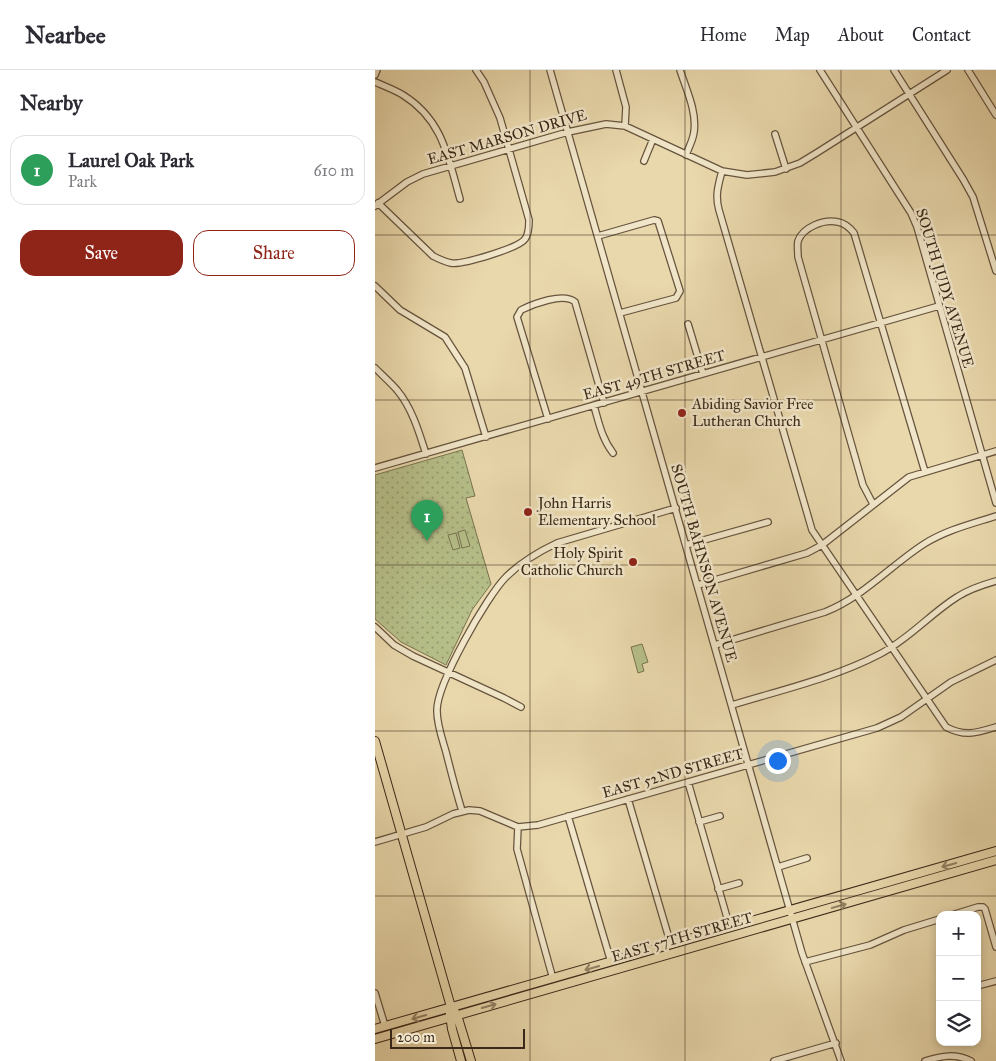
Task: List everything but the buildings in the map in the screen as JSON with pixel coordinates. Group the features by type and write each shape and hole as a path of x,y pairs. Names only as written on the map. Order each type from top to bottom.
{"main road":[{"path":"375,741 451,1007 461,1061"},
{"name":"EAST 57TH STREET","path":"375,1038 792,915 996,851"},
{"name":"EAST 57TH STREET","path":"375,1029 730,928 792,915 996,860"},
{"path":"453,1016 471,1061"}],"street":[{"path":"375,75 377,70"},
{"path":"377,205 433,256 453,264 517,246 526,239 529,220 508,148 496,108 476,70"},
{"name":"SOUTH BAHNSON AVENUE","path":"550,70 805,962 841,1061"},
{"path":"616,70 625,100 625,126"},
{"path":"680,70 694,119 693,135 686,155"},
{"name":"SOUTH JUDY AVENUE","path":"820,70 911,213 917,227 996,503"},
{"path":"894,70 973,197 996,271"},
{"name":"EAST MARSON DRIVE","path":"377,205 423,174 508,148 606,124 625,126 722,171 747,175 787,169 818,152 947,70"},
{"path":"968,70 996,115"},
{"path":"375,82 403,95 431,120 442,137 460,198"},
{"path":"775,134 787,169"},
{"path":"644,161 653,139"},
{"path":"722,171 717,190 717,205 809,523 926,700 946,727 964,734 996,727"},
{"path":"598,236 654,220 658,221 680,291 676,298 620,313"},
{"path":"873,504 863,485 800,266 797,248 798,240 808,228 820,224 838,222 844,224 854,233 925,472"},
{"path":"375,286 400,310 445,338 465,368 486,437"},
{"path":"548,419 517,317 521,310 561,297 575,302 603,403"},
{"name":"EAST 49TH STREET","path":"375,468 939,306"},
{"path":"687,324 703,374"},
{"path":"375,368 398,391 407,406 419,432 426,454"},
{"path":"594,406 603,436 613,453"},
{"path":"697,585 798,557 822,545 909,477 996,452"},
{"path":"375,842 437,823 461,811 437,719 438,700 449,673 491,595 506,577 523,562 541,551 566,540 676,508"},
{"path":"715,645 841,606 857,596 923,544 956,528 996,516"},
{"path":"686,545 768,522"},
{"path":"732,704 840,672 867,660 891,647 956,597 969,590 996,581"},
{"path":"375,627 394,645 413,656 521,707"},
{"name":"EAST 52ND STREET","path":"461,811 480,811 519,826 537,825 877,728 901,717 951,682 996,660"},
{"path":"688,782 730,928"},
{"path":"629,799 671,946"},
{"path":"568,816 611,962"},
{"path":"699,822 720,816"},
{"path":"519,826 517,849 553,979"},
{"path":"778,867 807,858"},
{"path":"718,889 739,883"},
{"path":"966,911 978,907 985,909 996,947"},
{"path":"805,962 870,944 904,930 936,920"},
{"path":"981,985 996,981"},
{"path":"375,993 385,1026"},
{"path":"774,1061 836,1043"},
{"path":"925,1061 941,1056 959,1056 971,1061"}],"green space":[{"path":"462,450 475,496 466,498 491,584 472,610 446,665 401,642 375,619 375,475"},
{"path":"465,530 470,546 462,548 458,532"},
{"path":"456,533 460,548 453,550 448,535"},
{"path":"642,644 648,662 642,664 644,671 638,673 631,647"}],"place":[{"name":"Abiding Savior Free Lutheran Church","path":"682,413"},
{"name":"John Harris Elementary School","path":"528,512"},
{"name":"Laurel Oak Park","path":"427,541"},
{"name":"Holy Spirit Catholic Church","path":"633,562"}]}
